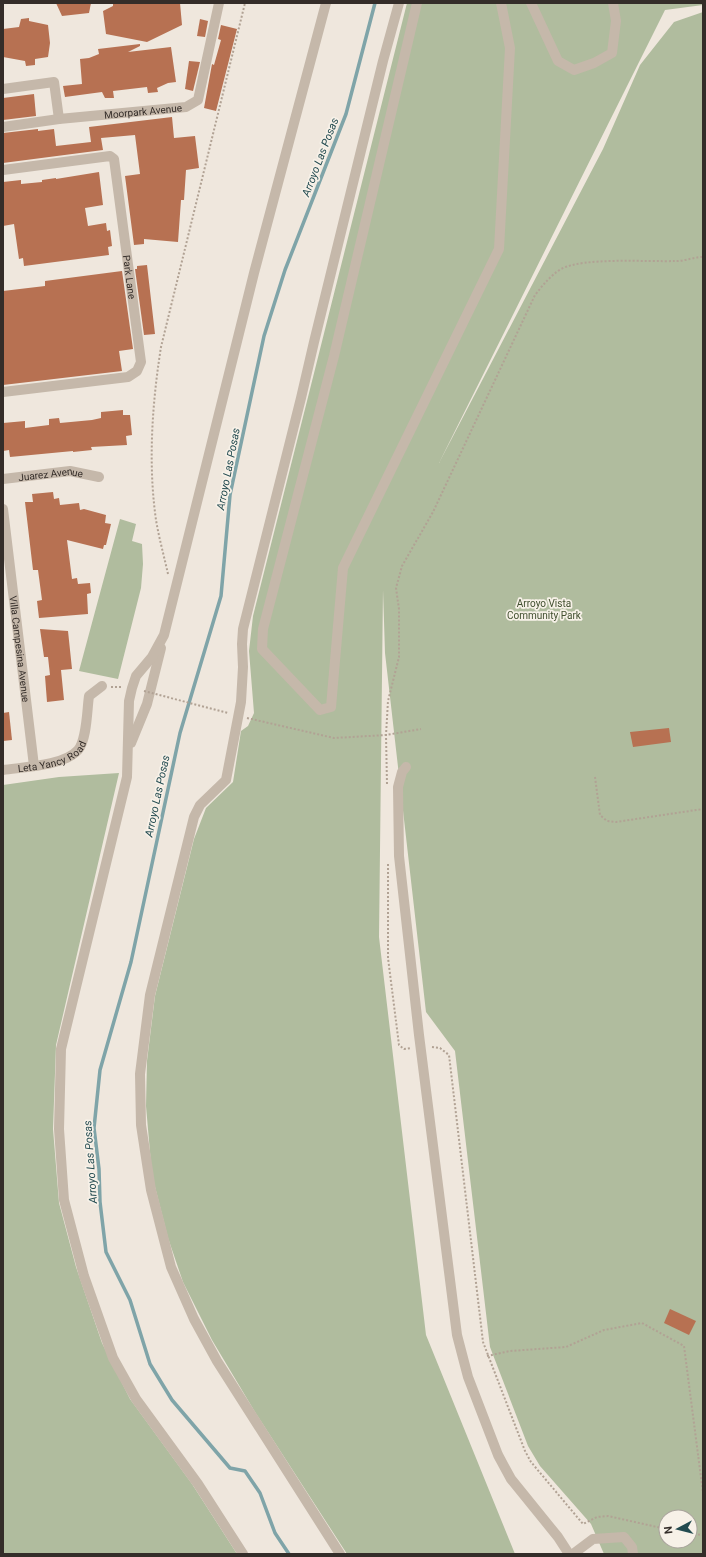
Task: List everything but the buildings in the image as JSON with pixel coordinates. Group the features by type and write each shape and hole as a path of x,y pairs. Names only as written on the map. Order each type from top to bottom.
{"street":[{"name":"Moorpark Avenue","path":"3,127 186,107 198,100 219,3"},
{"path":"128,748 148,704 254,273 326,3"},
{"path":"340,1554 217,1361 194,1319 171,1267 151,1190 141,1125 140,1074 150,995 194,816 200,805 226,780 241,702 243,629 383,61 399,3"},
{"path":"417,3 334,356 263,629 262,650 320,710 331,707 342,568 499,249 510,48 501,3"},
{"path":"531,3 558,61 574,70 594,63 612,53 616,21 613,3"},
{"path":"3,89 54,82 59,120"},
{"name":"Park Lane","path":"3,170 110,156 114,159 141,362 137,371 128,377 3,392"},
{"name":"Juarez Avenue","path":"3,479 70,471 99,477"},
{"name":"Villa Campesina Avenue","path":"3,509 34,766"},
{"path":"164,634 152,657 136,676 132,688 129,701 127,777 61,1049 59,1129 64,1200 84,1276 113,1358 136,1399 198,1484 243,1554"},
{"name":"Leta Yancy Road","path":"3,770 64,760 78,750 85,734 89,696 102,686"},
{"path":"406,767 402,772 398,787 400,856 404,908 457,1335 462,1360 498,1455 508,1473 525,1497 558,1537 569,1554"},
{"path":"573,1554 593,1539 624,1537 632,1547 633,1554"}],"path":[{"path":"168,575 156,520 152,468 154,387 163,340 245,3"},
{"path":"387,788 386,735 388,701 400,657 399,609 396,588 402,566 433,512 535,295 550,277 562,269 577,264 600,262 678,261 703,257"},
{"path":"144,691 239,716 334,738 386,735 421,729"},
{"path":"594,777 600,815 607,821 616,822 703,809"},
{"path":"388,858 388,958 398,1044 404,1049 431,1047 440,1048 449,1055 483,1342 487,1356 525,1451 531,1462 583,1524 597,1517 608,1516 658,1527"},
{"path":"487,1356 510,1351 566,1347 604,1330 642,1323 684,1346 703,1493"}],"green space":[{"name":"Arroyo Vista Community Park","path":"407,3 703,3 703,5 665,10 439,463 603,149 640,65 674,22 703,12 703,1554 604,1554 591,1524 540,1466 528,1446 490,1347 455,1051 426,1012 385,653 383,590 379,937 426,1335 515,1554 347,1554 255,1412 212,1340 183,1282 168,1238 152,1175 146,1106 147,1061 155,996 194,839 206,808 233,782 241,731 248,726 254,713 249,651 253,616"},
{"path":"120,519 136,524 132,541 142,544 143,564 141,588 118,679 79,671"},
{"path":"119,773 56,1045 53,1129 59,1203 76,1267 102,1343 130,1399 192,1484 237,1554 3,1554 3,785 59,777"}],"waterway":[{"name":"Arroyo Las Posas","path":"289,1554 275,1533 260,1493 245,1471 230,1468 172,1400 150,1364 130,1300 106,1252 94,1128 100,1070 131,962 180,733 221,596 230,495 264,336 285,270 346,114 375,3"}]}
